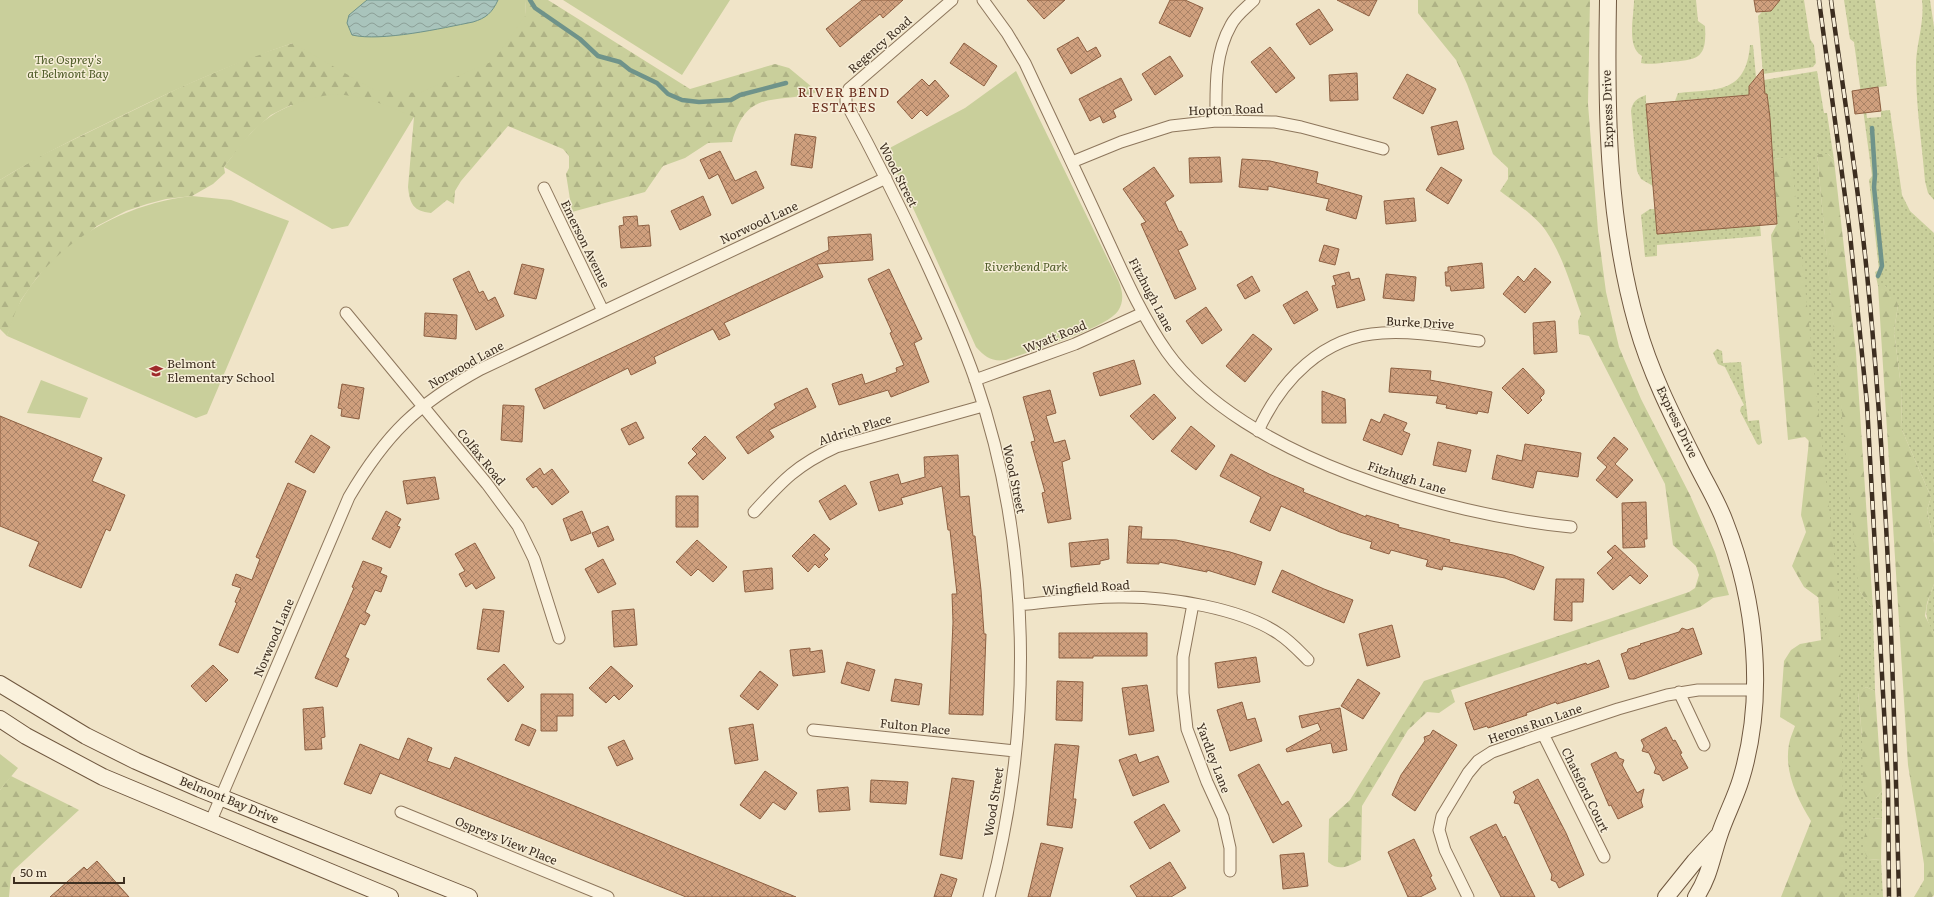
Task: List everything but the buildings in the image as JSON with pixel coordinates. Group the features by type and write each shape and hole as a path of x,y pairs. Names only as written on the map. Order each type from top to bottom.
{"street":[{"name":"Regency Road","path":"846,96 849,89 952,0"},
{"name":"Fitzhugh Lane","path":"982,0 1017,48 1143,313 1168,353 1195,385 1228,412 1258,431 1317,459 1384,486 1443,504 1503,518 1571,527"},
{"path":"1216,121 1216,76 1222,43 1231,24 1254,0"},
{"name":"Express Drive","path":"1608,0 1606,80 1608,132 1618,238 1626,283 1637,327 1652,371 1671,413 1725,520 1735,548 1746,592 1751,622 1754,690 1750,737 1746,759 1730,810 1719,835 1709,874 1696,897"},
{"name":"Wood Street","path":"846,96 846,103 886,178 951,318 975,380 983,406 1006,499 1012,534 1018,605 1020,684 1015,751 1005,826 989,897"},
{"name":"Hopton Road","path":"1072,162 1121,142 1171,126 1216,121 1275,122 1301,126 1384,150"},
{"name":"Norwood Lane","path":"210,822 349,497 368,465 386,440 422,405 481,369 886,178"},
{"name":"Emerson Avenue","path":"544,188 604,311"},
{"name":"Colfax Road","path":"346,313 487,484 518,526 534,559 559,638"},
{"name":"Wyatt Road","path":"975,380 1075,344 1143,313"},
{"name":"Burke Drive","path":"1258,431 1278,393 1295,374 1313,358 1342,342 1364,336 1395,333 1479,340"},
{"name":"Aldrich Place","path":"754,512 784,479 815,457 836,447 983,406"},
{"name":"Wingfield Road","path":"1018,605 1124,596 1194,604 1242,616 1259,623 1283,637 1308,660"},
{"name":"Yardley Lane","path":"1194,604 1184,657 1183,693 1187,729 1207,782 1223,817 1230,848 1230,871"},
{"name":"Belmont Bay Drive","path":"0,684 86,736 136,761 469,897"},
{"name":"Herons Run Lane","path":"1468,897 1440,839 1439,830 1442,816 1468,774 1478,761 1492,752 1543,734 1618,709 1679,692 1723,689 1754,690"},
{"path":"1679,692 1704,745"},
{"path":"0,718 26,736 102,777 390,897"},
{"name":"Fulton Place","path":"813,730 1015,751"},
{"name":"Chatsford Court","path":"1543,734 1604,857"},
{"name":"Ospreys View Place","path":"402,812 603,896"},
{"name":"Express Drive","path":"1666,897 1695,861 1719,835"}],"green space":[{"name":"The Osprey's at Belmont Bay","path":"0,0 525,0 526,15 493,61 419,93 374,90 293,43 202,78 159,98 86,133 28,163 0,180"},
{"path":"525,0 548,0 690,89 775,64 789,68 818,92 803,96 765,101 755,105 746,113 738,125 732,142 708,143 685,158 663,166 645,192 572,212 566,174 569,168 569,156 563,149 508,126 461,181 455,191 454,204 447,200 431,213 416,208 411,202 409,193 408,187 414,117 291,105 271,115 251,133 224,167 225,173 213,184 192,196 166,199 126,211 97,226 38,276 21,300 7,336 0,329 0,180 38,157 181,87 251,57 293,43 526,15"},
{"path":"563,0 730,0 682,75"},
{"path":"1418,0 1590,0 1588,104 1598,231 1606,292 1619,347 1641,399 1690,495 1715,552 1729,595 1713,598 1700,607 1451,690 1455,702 1439,713 1427,712 1408,730 1362,806 1361,860 1348,866 1336,867 1328,862 1329,819 1350,800 1424,681 1689,592 1695,588 1699,575 1696,566 1673,545 1665,484 1589,336 1579,334 1578,321 1581,314 1566,271 1557,251 1542,225 1500,191 1508,179 1508,168 1493,154 1467,84 1456,60 1418,13"},
{"path":"1634,0 1696,0 1698,21 1705,26 1704,45 1699,55 1688,60 1651,64 1641,63 1642,56 1637,52 1632,39"},
{"path":"1777,0 1804,0 1810,39 1814,45 1816,63 1813,67 1763,74 1758,16 1762,12 1771,11"},
{"path":"1844,0 1875,0 1887,86 1863,89 1867,118 1881,117 1881,111 1890,110 1902,195 1910,211 1934,233 1934,543 1927,510 1931,497 1902,430 1901,387 1894,331 1898,305 1885,286 1878,286 1875,272 1879,270 1869,180 1872,176 1854,42 1850,39"},
{"path":"1922,0 1930,0 1934,27 1934,200 1928,193 1925,181 1916,84 1916,61 1923,9"},
{"path":"1750,45 1753,45 1756,77 1749,86 1749,95 1675,101 1678,93 1717,89 1736,81 1743,73"},
{"name":"Riverbend Park","path":"1016,71 1119,282 1122,297 1118,311 1111,318 1099,325 1066,339 1006,360 997,360 989,358 976,347 899,177 884,151 965,108"},
{"path":"1817,71 1824,113 1827,113 1834,160 1828,154 1817,154 1860,592 1873,609 1875,691 1866,687 1858,693 1862,737 1876,798 1882,791 1882,818 1871,819 1868,859 1881,860 1883,897 1837,897 1791,158 1773,159 1767,94 1757,94 1757,88 1764,80"},
{"path":"334,94 375,102 414,117 348,226 332,229 224,167 247,137 269,117 300,102"},
{"path":"1646,95 1653,186 1641,179 1637,171 1631,111 1632,105"},
{"path":"1817,154 1828,154 1834,160 1856,353 1873,609 1860,592 1858,582"},
{"path":"1791,157 1839,601 1845,897 1781,897 1811,821 1797,794 1788,765 1789,744 1795,726 1780,717 1784,661 1791,650 1800,644 1822,640 1828,632 1824,608 1819,598 1804,587 1792,566 1806,532 1801,515 1809,441 1805,437 1788,440 1771,235 1777,224 1773,159"},
{"path":"192,196 231,200 289,221 207,414 196,418 7,336 13,317 22,299 37,278 74,242 95,228 118,216 167,200"},
{"path":"1650,209 1655,209 1657,234 1760,225 1761,236 1657,245 1657,256 1645,257 1641,215"},
{"path":"1878,286 1885,286 1896,299 1898,305 1894,331 1901,387 1902,430 1931,497 1927,510 1934,543 1934,584 1927,603 1925,616 1934,633 1934,895 1932,897 1914,897 1924,880 1924,864 1908,765"},
{"path":"1717,349 1722,351 1723,363 1741,362 1748,421 1759,420 1762,443 1759,445 1757,444 1740,411 1741,407 1744,405 1725,367 1718,364 1713,353"},
{"path":"41,380 88,398 80,418 27,413"},
{"path":"1934,584 1934,633 1926,614 1926,609"},
{"path":"1866,687 1875,691 1882,791 1876,798 1867,800 1863,791 1862,737 1858,692"},
{"path":"0,754 18,768 0,790"},
{"path":"11,776 79,810 14,870 11,875 9,897 0,897 0,790"},
{"path":"1882,818 1881,860 1868,859 1863,844 1865,834 1871,819"}],"water":[{"path":"367,0 498,0 488,14 482,19 473,22 395,36 364,37 352,35 347,23 349,15"}],"waterway":[{"path":"530,0 535,8 580,39 598,56 620,62 630,70 657,83 668,94 682,100 699,102 731,100 740,95 786,83"},
{"path":"1872,128 1875,175 1874,187 1882,266 1878,276"}],"railway":[{"path":"1819,0 1850,234 1867,404 1888,783 1889,897"},
{"path":"1831,0 1855,171 1867,274 1880,429 1889,585 1899,897"}],"place":[{"name":"Belmont Elementary School","path":"156,371"}],"district":[{"name":"RIVER BEND ESTATES","path":"844,100"}]}
